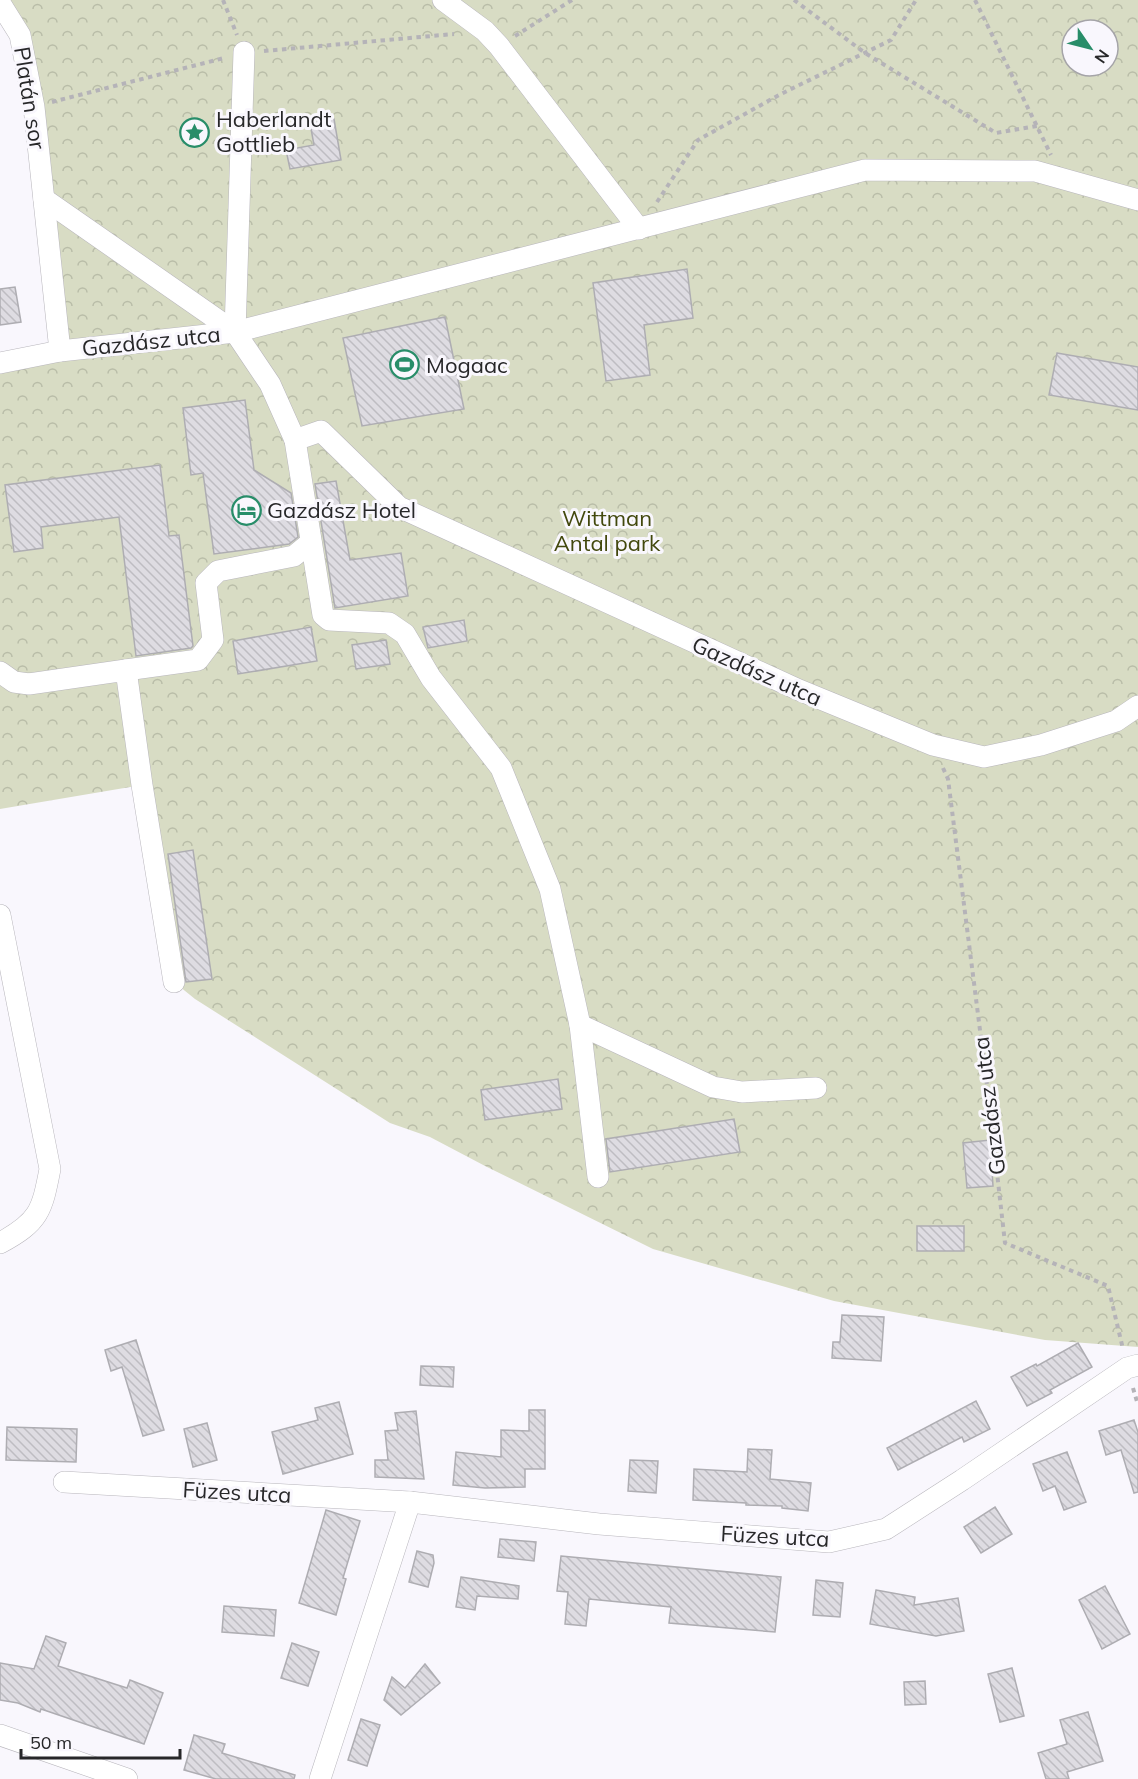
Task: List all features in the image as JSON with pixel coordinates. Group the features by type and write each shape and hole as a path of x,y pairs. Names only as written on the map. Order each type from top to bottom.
{"street":[{"path":"443,0 484,31 499,46 639,229"},
{"name":"Platán sor","path":"0,3 20,35 34,107 60,351"},
{"path":"235,332 244,52"},
{"path":"44,199 235,332 865,170 1035,171 1138,200"},
{"name":"Gazdász utca","path":"0,363 60,351 235,332 270,384 295,440 321,431 399,507 778,681 933,745"},
{"path":"295,440 323,615 329,620 389,623 405,634 430,678 501,768 550,889 580,1025 598,1176"},
{"path":"0,672 14,682 29,684 198,660 213,640 206,582 218,571 294,556 311,542"},
{"path":"126,670 174,982"},
{"path":"933,745 984,757 1041,745 1116,721 1138,706"},
{"path":"0,915 50,1169 43,1206 24,1231 0,1243"},
{"path":"580,1025 713,1087 742,1092 816,1088"},
{"name":"Füzes utca","path":"64,1482 410,1502 599,1524 829,1542 886,1529 1133,1366"},
{"path":"320,1779 410,1502"},
{"path":"0,1736 127,1779"}],"path":[{"path":"223,0 244,52"},
{"path":"499,46 572,0"},
{"path":"794,0 865,53 996,133 1037,126"},
{"path":"639,229 698,140 779,95 891,40 916,0"},
{"path":"975,0 1062,178"},
{"name":"Gazdász utca","path":"933,745 948,779 1005,1243 1108,1286 1133,1366"}],"green space":[{"name":"Wittman Antal park","path":"0,0 1138,0 1138,1347 1045,1340 834,1301 653,1249 430,1137 390,1123 195,999 174,982 142,785 0,809 0,363 59,351 34,107"}],"building":[{"path":"334,119 341,160 290,169 286,150 314,145 310,123"},
{"path":"687,269 693,318 644,325 650,375 606,381 593,283"},
{"path":"15,287 21,322 0,325 0,289"},
{"path":"445,317 464,409 362,426 343,338"},
{"path":"1057,353 1138,367 1138,410 1049,395"},
{"path":"245,400 254,470 291,493 298,537 289,544 214,554 203,473 191,475 183,408"},
{"path":"160,465 169,536 179,535 193,646 136,656 119,517 41,527 43,548 14,552 5,485"},
{"path":"336,481 350,560 401,553 408,596 335,608 315,484"},
{"path":"464,620 467,641 428,648 423,627"},
{"path":"311,627 317,661 238,674 233,641"},
{"path":"386,640 390,664 356,669 352,645"},
{"path":"193,850 212,979 186,982 168,854"},
{"path":"558,1079 562,1109 485,1120 481,1090"},
{"path":"734,1119 740,1152 610,1172 606,1139"},
{"path":"990,1140 993,1186 967,1188 963,1143"},
{"path":"917,1226 964,1226 964,1251 917,1251"},
{"path":"842,1315 884,1317 881,1361 832,1358 833,1342 840,1342"},
{"path":"136,1340 164,1430 143,1436 122,1367 111,1371 105,1350"},
{"path":"1078,1343 1092,1367 1050,1390 1052,1393 1027,1406 1011,1377 1036,1364 1037,1366"},
{"path":"421,1366 454,1367 453,1387 420,1385"},
{"path":"976,1401 990,1429 964,1442 962,1437 898,1470 887,1448"},
{"path":"339,1402 353,1454 283,1474 272,1432 318,1420 315,1408"},
{"path":"529,1410 545,1410 545,1469 525,1469 525,1487 485,1488 453,1485 456,1452 501,1457 501,1430 529,1431"},
{"path":"416,1411 424,1479 375,1477 375,1460 388,1460 385,1431 398,1430 395,1413"},
{"path":"1134,1420 1138,1432 1138,1492 1134,1493 1121,1450 1106,1455 1099,1431"},
{"path":"207,1423 217,1460 193,1467 184,1429"},
{"path":"7,1427 77,1429 76,1462 6,1460"},
{"path":"748,1449 772,1450 770,1479 811,1483 808,1511 782,1508 782,1506 693,1500 694,1469 747,1472"},
{"path":"1067,1452 1086,1502 1064,1510 1055,1486 1043,1491 1033,1464"},
{"path":"630,1460 658,1461 656,1493 628,1491"},
{"path":"995,1507 1012,1534 981,1553 964,1527"},
{"path":"326,1510 360,1521 343,1578 346,1579 336,1615 299,1603"},
{"path":"500,1539 536,1542 534,1561 498,1557"},
{"path":"417,1551 433,1555 434,1563 428,1587 409,1582"},
{"path":"561,1556 781,1577 775,1632 669,1623 671,1607 589,1599 586,1626 565,1624 568,1592 557,1591"},
{"path":"461,1577 519,1586 518,1599 477,1596 475,1610 456,1607"},
{"path":"816,1580 843,1583 840,1617 813,1615"},
{"path":"1105,1586 1130,1634 1102,1649 1079,1600"},
{"path":"876,1590 915,1597 914,1605 958,1598 964,1631 936,1636 870,1624"},
{"path":"224,1606 276,1610 274,1636 222,1632"},
{"path":"46,1636 66,1643 58,1666 127,1688 130,1680 163,1693 144,1744 41,1709 40,1712 18,1703 0,1700 0,1663 34,1669"},
{"path":"292,1643 319,1652 308,1686 281,1678"},
{"path":"425,1664 440,1683 401,1715 384,1700 392,1677 405,1688"},
{"path":"1012,1668 1024,1716 1000,1722 988,1674"},
{"path":"925,1681 926,1704 905,1705 904,1682"},
{"path":"1088,1712 1103,1761 1067,1772 1069,1779 1046,1779 1038,1753 1067,1744 1060,1720"},
{"path":"361,1719 380,1725 367,1766 348,1760"},
{"path":"194,1735 225,1744 222,1753 295,1775 294,1779 216,1779 184,1770"}],"place":[{"name":"Haberlandt Gottlieb","path":"195,132"},
{"name":"Mogaac","path":"405,365"},
{"name":"Gazdász Hotel","path":"246,510"}]}
